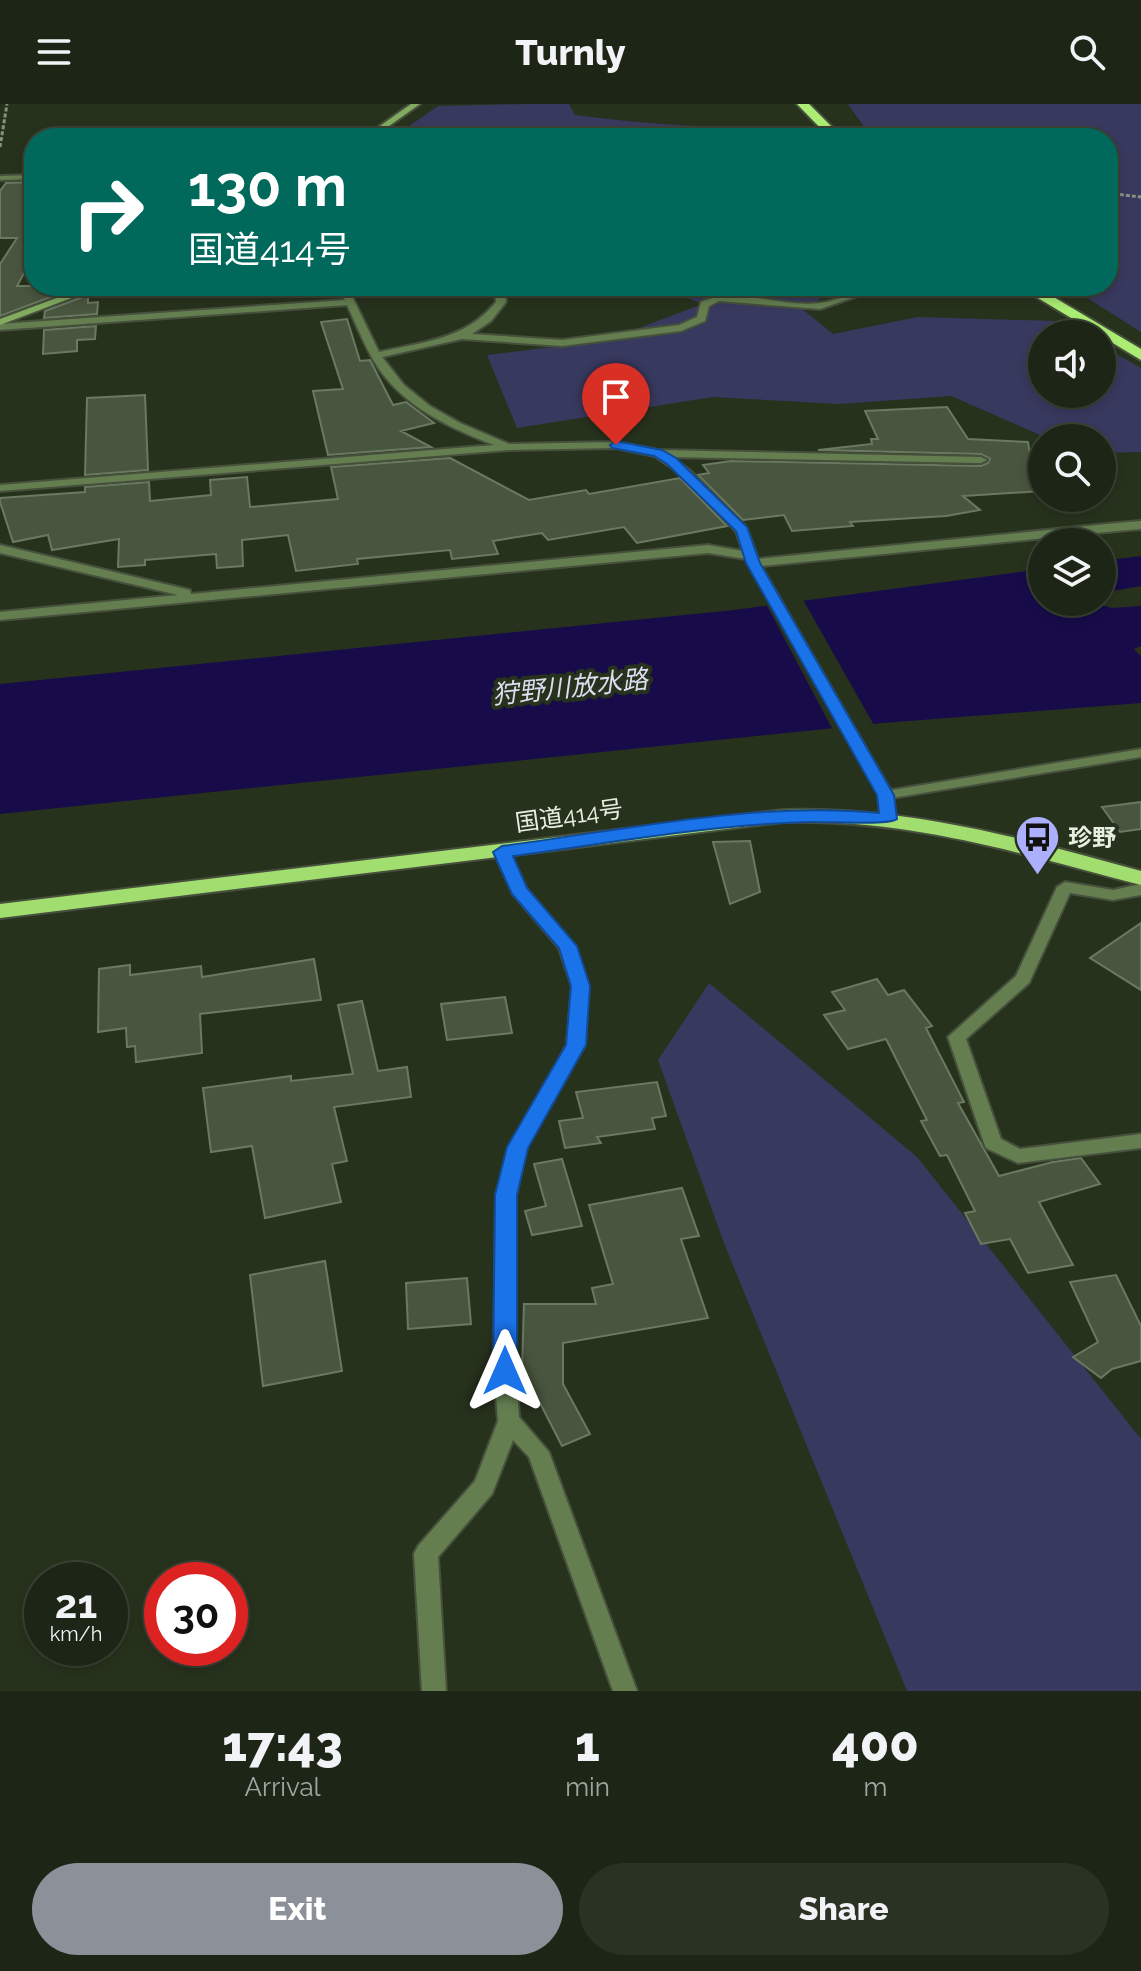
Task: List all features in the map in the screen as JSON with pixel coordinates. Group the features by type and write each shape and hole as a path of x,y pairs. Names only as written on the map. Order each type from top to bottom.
{"highway":[{"path":"803,104 827,128"},
{"path":"814,104 837,128"},
{"path":"1042,296 1141,355"},
{"path":"1052,296 1141,348"},
{"name":"国道414号","path":"0,911 502,852 754,818 854,815 1018,844 1141,878"}],"main road":[{"path":"381,128 416,104"},
{"path":"0,324 72,296"}],"street":[{"path":"0,178 24,177"},
{"path":"348,296 388,374 432,414 459,429 509,447"},
{"path":"462,336 488,319 501,302 501,296"},
{"path":"378,355 462,336 562,343 681,328 702,319 704,304 718,298 820,306 851,296"},
{"path":"0,324 352,302"},
{"path":"0,488 509,447 616,445 658,453 981,460"},
{"path":"658,453 685,472 742,530 754,564 886,795 888,819"},
{"path":"0,616 708,549 754,564 1141,525"},
{"path":"0,549 201,597"},
{"path":"886,795 1141,753"},
{"path":"434,1691 426,1554 484,1487 509,1421 505,1371 506,1195 518,1147 576,1045 580,986 567,946 519,890 502,852"},
{"path":"1141,889 1131,895 1099,895 1065,887 1023,979 957,1037 993,1143 1018,1156 1141,1141"},
{"path":"509,1421 538,1452 625,1691"}],"path":[{"path":"0,147 7,104"},
{"path":"1118,194 1141,197"}],"shaded area":[{"path":"569,104 575,115 662,124 808,128 406,128 438,106"},
{"path":"848,104 1141,104 1141,332 1084,296 1118,296 1118,128 865,128"},
{"path":"683,296 827,296 801,308 833,334 918,317 1028,320 1028,408 1116,408 1116,354 1141,368 1141,452 1116,453 1116,424 1028,424 1028,430 951,396 839,404 713,397 517,428 487,355 607,340 703,304"},
{"path":"709,983 917,1157 1141,1439 1141,1691 907,1691 724,1243 658,1060"}],"water":[{"path":"1141,556 1141,586 1116,590 1116,559"},
{"name":"狩野川放水路","path":"1028,571 1028,616 1116,616 1116,608 1141,606 1141,646 1134,649 1141,656 1141,703 883,723 0,814 0,684 734,610"}],"pier":[{"path":"802,598 875,727 834,732 765,602"}],"building":[{"path":"24,182 24,273 17,286 24,286 24,296 53,296 0,316 0,264 17,238 0,238 0,191 6,183"},
{"path":"85,296 88,296 88,303 98,302 97,314 44,318 45,311"},
{"path":"347,319 360,361 370,360 393,405 406,402 434,423 401,431 431,447 328,455 313,391 343,389 321,322"},
{"path":"96,326 95,339 77,340 77,351 43,354 44,330"},
{"path":"145,395 148,470 85,475 87,398"},
{"path":"947,407 968,439 1028,442 1028,492 963,496 980,510 946,516 850,522 853,526 792,531 784,515 743,520 698,475 709,473 703,465 731,461 981,466 990,459 981,454 818,450 872,444 871,439 878,439 865,411"},
{"path":"450,458 529,500 586,490 589,494 680,478 727,526 637,543 624,527 548,540 542,533 493,541 498,554 452,559 450,550 357,559 358,564 296,571 288,535 242,540 243,566 217,568 216,554 145,560 145,565 118,567 119,539 52,550 48,535 13,542 0,502 0,498 85,492 85,487 149,482 150,501 211,495 210,480 247,477 250,507 338,499 331,467"},
{"path":"1141,802 1141,829 1120,832 1102,807"},
{"path":"750,841 760,892 730,904 713,842"},
{"path":"1141,923 1141,990 1090,958"},
{"path":"314,959 321,1000 200,1014 202,1053 136,1062 135,1046 127,1047 126,1028 98,1032 99,969 130,965 130,975 201,966 202,977"},
{"path":"877,979 888,995 904,990 932,1026 926,1028 964,1102 958,1103 999,1176 1081,1158 1100,1184 1039,1202 1073,1265 1028,1273 1010,1239 981,1244 965,1213 975,1211 947,1155 940,1156 921,1121 927,1120 886,1039 848,1049 824,1015 845,1010 832,992"},
{"path":"505,997 512,1033 447,1040 441,1004"},
{"path":"362,1001 378,1071 407,1067 411,1097 334,1107 347,1161 332,1164 341,1202 265,1218 252,1146 211,1152 203,1088 291,1076 291,1081 353,1074 338,1005"},
{"path":"657,1082 666,1116 652,1118 655,1129 597,1137 601,1143 565,1148 559,1121 583,1118 576,1092"},
{"path":"562,1159 582,1226 532,1235 525,1211 546,1206 534,1164"},
{"path":"682,1188 699,1236 681,1239 708,1318 563,1343 563,1384 590,1434 562,1446 522,1368 524,1304 596,1304 592,1288 613,1284 589,1205"},
{"path":"325,1261 342,1371 263,1386 250,1275"},
{"path":"1116,1275 1141,1326 1141,1361 1112,1369 1101,1378 1073,1357 1098,1342 1070,1282"},
{"path":"467,1278 471,1324 408,1329 406,1283"}],"place":[{"name":"珍野","path":"1037,877"}],"route":[{"path":"505,1371 506,1195 518,1147 576,1045 580,986 567,946 519,890 502,852 754,818 854,815 888,819 886,795 749,556 747,539 742,530 672,461 658,453 616,445"}]}
